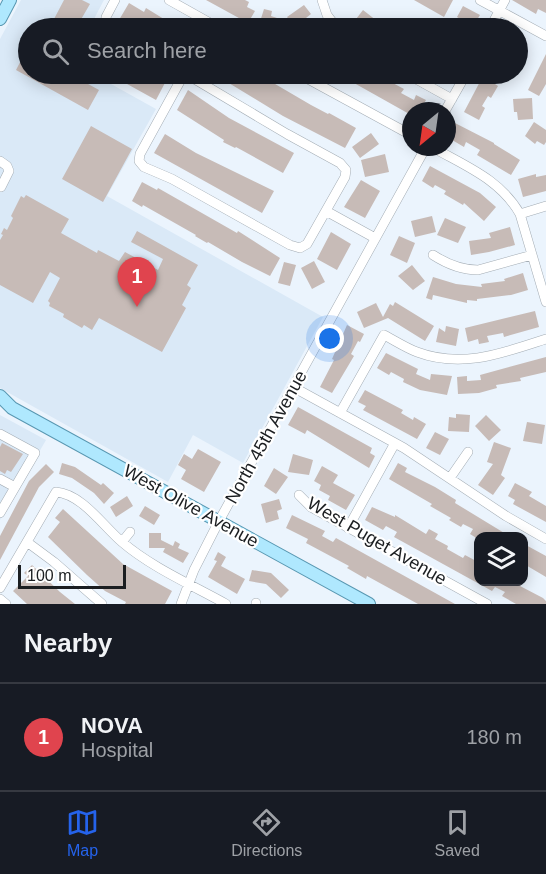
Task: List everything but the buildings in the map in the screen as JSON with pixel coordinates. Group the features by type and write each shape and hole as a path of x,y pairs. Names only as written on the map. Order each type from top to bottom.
{"main road":[{"path":"0,19 10,0"},
{"name":"West Olive Avenue","path":"0,396 6,406 369,604"}],"street":[{"path":"106,18 115,0"},
{"path":"169,0 201,18"},
{"path":"322,0 329,18"},
{"path":"480,0 513,18"},
{"path":"496,18 505,0"},
{"path":"528,26 546,36"},
{"path":"179,84 140,154 139,161 144,167 172,179 290,245 300,248 308,244 345,177 346,170 340,163 202,84"},
{"path":"317,84 402,130"},
{"path":"425,84 452,99"},
{"path":"450,102 460,84"},
{"name":"North 45th Avenue","path":"181,604 219,521 421,156"},
{"path":"447,156 498,186 513,202 520,213 545,297"},
{"path":"0,161 7,166 9,171 1,187"},
{"path":"520,213 546,206"},
{"path":"326,211 375,238"},
{"path":"433,255 444,262 468,270 478,270 532,255"},
{"path":"340,413 384,334 416,352 439,358 466,360 496,356 546,339"},
{"path":"293,387 395,443 506,516 546,539"},
{"path":"0,434 35,453 0,513"},
{"path":"348,528 395,443"},
{"path":"450,478 468,453"},
{"path":"0,479 15,487"},
{"path":"0,588 56,492 66,493 81,503 122,542 147,560 226,604"},
{"name":"West Puget Avenue","path":"299,495 311,507 487,604"},
{"path":"122,542 130,532"},
{"path":"27,542 102,604"}],"shaded area":[{"path":"21,0 104,0 95,18 18,18 18,84 111,84 156,109 107,196 323,317 243,463 193,435 168,482 0,388 0,39"},
{"path":"0,415 46,440 0,520"}],"place":[{"name":"NOVA","path":"137,307"}]}
